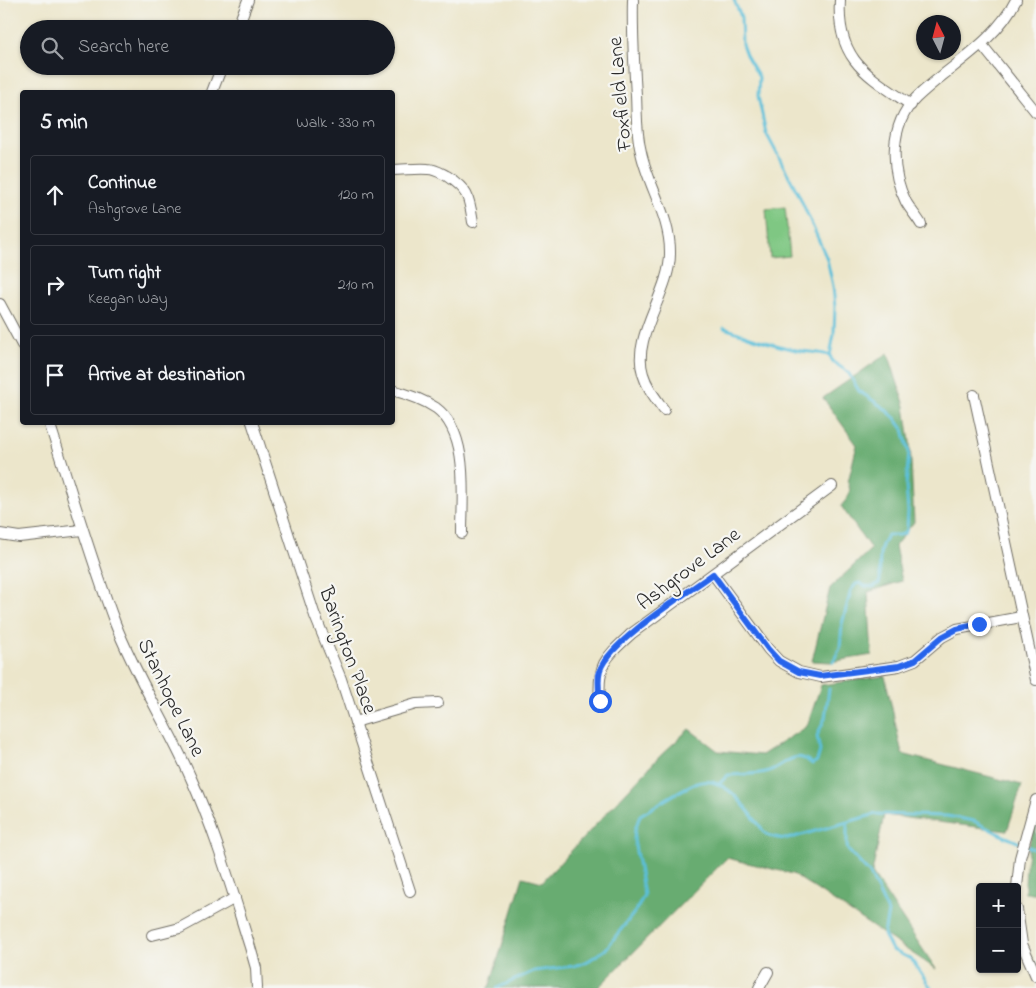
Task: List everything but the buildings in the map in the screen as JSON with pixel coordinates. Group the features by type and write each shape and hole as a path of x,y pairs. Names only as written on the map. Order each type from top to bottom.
{"street":[{"path":"240,20 248,0"},
{"name":"Foxfield Lane","path":"633,0 632,26 639,143 651,186 665,221 670,252 670,265 665,282 645,336 641,367 649,387 664,410"},
{"path":"840,0 841,32 851,56 869,76 911,104"},
{"path":"921,224 907,204 900,189 894,162 898,129 903,117 916,99 982,45 997,29 1016,0"},
{"path":"982,45 1036,112"},
{"path":"213,90 219,75"},
{"path":"395,170 430,168 456,183 466,192 470,201 473,222"},
{"path":"0,304 20,341"},
{"path":"395,391 436,408 444,415 455,432 462,471 462,534"},
{"path":"974,395 1036,680"},
{"name":"Stanhope Lane","path":"50,425 82,530 116,624 133,665 203,805 256,968 257,988"},
{"name":"Barington Place","path":"253,425 315,616 341,679 410,891"},
{"name":"Ashgrove Lane","path":"600,701 598,684 600,671 606,659 616,648 639,628 832,486"},
{"path":"0,534 19,537 82,530"},
{"path":"713,574 768,649 779,661 799,672 820,676 899,666 915,660 942,637 957,629 1021,617"},
{"path":"355,722 416,704 438,703"},
{"path":"1017,883 1020,858 1036,800"},
{"path":"152,935 180,928 234,898"},
{"path":"1020,928 1022,944 1036,976"},
{"path":"759,988 768,972"}],"green space":[{"path":"785,207 790,256 770,258 766,209"},
{"path":"888,353 905,406 910,442 914,522 895,546 902,581 868,592 872,655 830,662 812,661 830,588 871,549 841,506 849,492 848,482 857,445 823,398"},
{"path":"885,676 902,754 1022,785 1007,831 884,815 872,873 936,969 793,874 727,858 598,988 487,988 490,985 523,877 542,882 660,756 689,729 718,751 762,755 807,726 821,685"},
{"path":"1036,819 1036,893 1025,893 1028,856"}],"waterway":[{"path":"734,0 741,17 742,44 759,77 758,96 766,133 799,195 827,259 835,307 834,334 830,356 833,362 848,372 859,391 895,418 903,429 909,452 906,486 907,529 905,533 900,535 888,535 884,540 880,556 879,583 873,587 860,583 856,584 851,590 842,624 840,648 833,662"},
{"path":"724,328 778,346 830,356"},
{"path":"719,784 728,775 765,772 790,759 806,759 812,764 817,761 820,751 817,736 825,718 829,689"},
{"path":"497,988 534,971 574,966 588,961 605,950 637,909 644,895 634,840 640,815 694,784 713,782 730,791 765,833 770,836 787,839 876,814 947,816 974,821 1036,850"},
{"path":"847,823 848,850 870,874 888,912 884,935 892,950 911,959 931,988"}],"route":[{"path":"600,701 598,684 600,671 606,659 631,634 713,574 768,649 779,661 799,672 820,676 899,666 915,660 942,637 957,629 979,624"}]}
